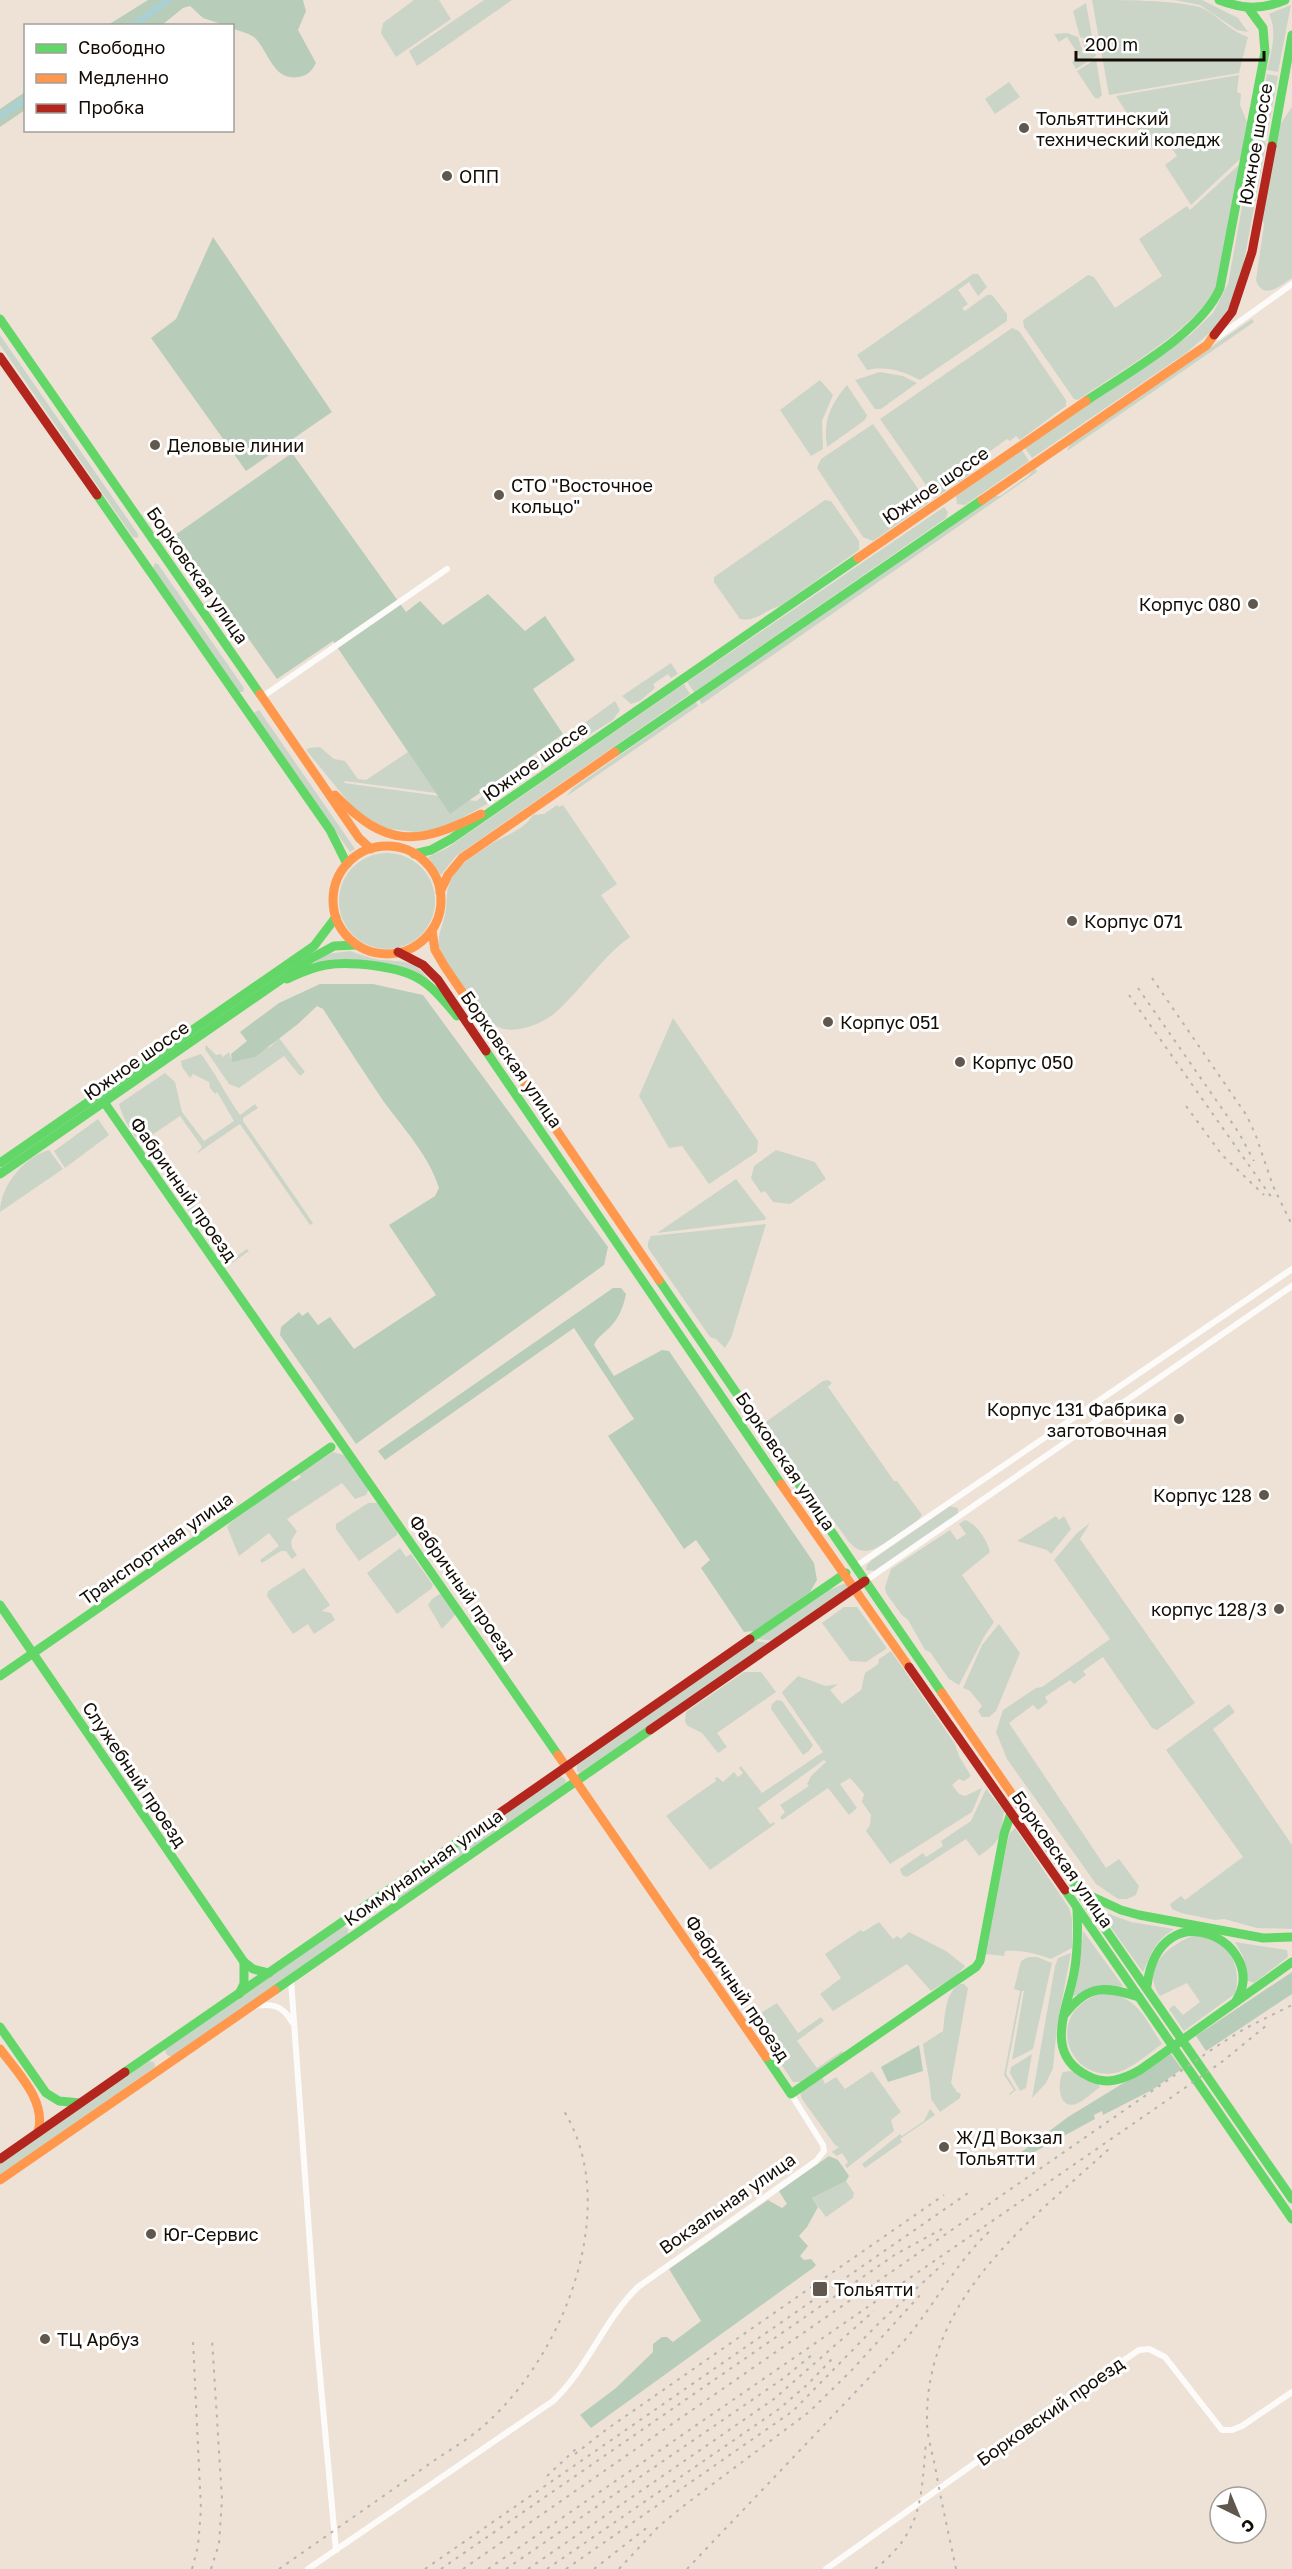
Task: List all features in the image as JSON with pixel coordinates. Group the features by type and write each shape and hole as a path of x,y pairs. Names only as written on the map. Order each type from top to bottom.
{"main road":[{"path":"1219,0 1249,9 1270,6 1285,0"},
{"name":"Южное шоссе","path":"414,854 442,845 1183,334 1208,312 1218,296 1223,279 1250,141 1265,38 1261,22 1249,9"},
{"name":"Южное шоссе","path":"440,892 448,875 462,858 1207,345 1221,328 1238,297 1255,239 1292,35"},
{"path":"1250,141 1262,136 1272,144"},
{"name":"Борковская улица","path":"0,318 359,838 371,849"},
{"name":"Борковская улица","path":"0,357 330,830 347,864"},
{"path":"959,489 954,500 956,505 969,509"},
{"path":"939,502 952,506 953,520"},
{"path":"142,560 159,548"},
{"path":"316,775 362,822 385,832 399,834 438,833 487,811 514,795"},
{"path":"389,847 414,854 432,870 440,892 440,908 432,931 417,945 398,952 374,952 356,945 344,933 336,917 334,891 339,875 347,864 371,849 389,847"},
{"name":"Южное шоссе","path":"0,1163 314,946 336,917"},
{"name":"Борковская улица","path":"432,931 435,950 445,968 1292,2199"},
{"name":"Южное шоссе","path":"0,1174 324,951 334,946 356,945"},
{"name":"Борковская улица","path":"398,952 423,965 438,980 853,1590 1011,1813 1292,2220"},
{"path":"274,985 312,968 332,964 396,970 413,974 425,982 477,1038"},
{"name":"Фабричный проезд","path":"104,1102 567,1766 790,2094"},
{"path":"623,1251 634,1244"},
{"name":"Транспортная улица","path":"0,1676 331,1447"},
{"name":"Коммунальная улица","path":"0,2159 855,1567"},
{"name":"Коммунальная улица","path":"0,2180 865,1581"},
{"name":"Служебный проезд","path":"0,1605 244,1962"},
{"path":"790,2094 976,1967 980,1961 1004,1834 1011,1813"},
{"name":"Борковская улица","path":"1078,1890 1121,1911 1138,1915 1263,1938 1292,1937"},
{"path":"1077,1909 1078,1933 1074,1974 1062,2018 1060,2038 1068,2060 1082,2073 1105,2081 1118,2080 1154,2060 1292,1962"},
{"path":"359,1910 358,1922 368,1924"},
{"path":"341,1922 346,1923 352,1929 351,1937"},
{"path":"1147,1986 1149,1970 1159,1950 1173,1937 1193,1932 1219,1936 1229,1943 1238,1957 1246,1987 1255,1989"},
{"path":"244,1962 253,1970 269,1973"},
{"path":"239,1994 244,1984 244,1962"},
{"path":"1234,2003 1242,1990 1243,1980"},
{"path":"1062,2018 1078,1997 1098,1988 1120,1990 1139,1997"},
{"path":"0,2026 46,2093 59,2101 80,2103"},
{"path":"0,2049 40,2108 42,2123 38,2133"},
{"path":"155,2052 165,2066"}],"street":[{"path":"1207,345 1292,284"},
{"path":"262,697 447,569"},
{"path":"855,1567 1292,1269"},
{"path":"865,1581 1292,1286"},
{"path":"1236,1307 1244,1320"},
{"path":"291,1980 317,2343 336,2550"},
{"path":"252,2006 266,2004 280,2007 293,2023"},
{"name":"Вокзальная улица","path":"308,2569 553,2401 576,2377 614,2314 638,2287 822,2156 824,2145 790,2094"},
{"name":"Борковский проезд","path":"826,2569 1139,2350 1149,2349 1164,2357 1222,2430 1232,2430 1242,2426 1292,2392"}],"green space":[{"path":"148,0 303,0 306,11 298,30 316,63 304,76 283,75 272,64 255,38 234,29 234,24 221,24 203,18 190,6 183,8 163,24 110,24"},
{"path":"414,0 439,0 451,19 396,57 381,33 383,23"},
{"path":"484,0 512,0 417,66 409,51"},
{"path":"1092,0 1132,0 1200,7 1235,31 1248,37 1239,73 1109,95"},
{"path":"1174,0 1202,0 1238,18 1248,32 1237,30 1200,5"},
{"path":"1086,3 1093,42 1080,37 1073,11"},
{"path":"1291,5 1278,72 1267,70 1273,35 1269,14"},
{"path":"1067,33 1078,37 1083,53 1086,52 1082,41 1094,45 1096,56 1076,69 1072,62 1080,57 1067,37 1059,42 1054,34"},
{"path":"1096,59 1102,95 1098,99 1094,97 1077,71"},
{"path":"1267,74 1278,76 1267,136 1263,132 1256,133"},
{"path":"1239,75 1237,92 1241,94 1240,105 1247,122 1241,158 1191,205 1165,165 1177,156 1167,141 1155,150 1143,138 1116,96"},
{"path":"1009,82 1020,97 995,114 985,99"},
{"path":"24,93 24,111 0,127 0,109"},
{"path":"1292,107 1292,278 1277,288 1267,291 1259,286 1256,280 1264,225 1262,216 1279,126"},
{"path":"1263,139 1266,144 1242,272 1230,306 1213,330 1186,353 1032,458 1025,448 1190,335 1213,313 1228,284 1254,141"},
{"path":"1241,163 1224,259 1215,288 1206,303 1192,319 1154,349 1078,400 1074,399 1024,327 1023,320 1088,275 1094,277 1115,308 1162,276 1139,239 1187,206 1190,210"},
{"path":"213,237 332,412 246,471 151,338 176,319"},
{"path":"973,274 978,274 987,287 978,296 969,282 958,290 968,304 962,308 965,311 987,295 992,295 1007,314 1007,321 920,380 894,370 867,370 857,355"},
{"path":"1252,319 1254,322 1067,451 1070,444"},
{"path":"1012,328 1019,331 1066,400 1066,406 1020,440 1016,436 1010,441 1007,439 968,467 972,473 935,498 880,419"},
{"path":"0,335 138,534 138,538 133,537 0,345"},
{"path":"880,372 903,376 917,383 881,409 875,409 855,380"},
{"path":"820,380 833,395 822,421 823,449 811,456 780,410"},
{"path":"847,385 867,415 865,420 827,447 826,429 829,414 836,399"},
{"path":"873,424 928,503 873,541 863,537 817,468 821,459"},
{"path":"1022,450 1029,461 965,505 957,504 956,496"},
{"path":"292,453 406,612 420,601 443,625 488,594 525,631 545,616 575,660 533,689 563,734 450,814 333,641 277,679 175,535"},
{"path":"1035,468 1037,472 702,704 699,700 995,496 1000,496 1028,476"},
{"path":"825,500 831,501 859,541 859,550 780,606 750,619 740,619 714,582 714,577"},
{"path":"944,507 948,512 946,518 694,692 687,682"},
{"path":"155,563 158,564 244,688 243,692 239,692 153,568"},
{"path":"671,663 678,674 671,678 668,674 653,684 655,688 640,701 631,704 622,696"},
{"path":"684,684 690,694 456,856 441,875 428,857 447,848"},
{"path":"615,701 620,710 613,720 487,804 442,829 415,832 370,823 359,815 306,750 320,747 334,759 345,761 358,779 366,780 408,752 436,793 345,781 344,783 476,801"},
{"path":"696,702 698,706 567,796 573,788"},
{"path":"259,710 355,849 350,852 254,713"},
{"path":"557,805 559,807 563,805 617,884 601,895 630,937 610,954 555,1013 535,1025 509,1030 495,1025 471,996 468,998 442,957 439,937 445,915 448,888 454,874 469,859 518,829 533,815 544,814"},
{"path":"387,853 405,857 421,867 431,883 435,901 431,919 421,935 405,945 387,949 369,945 353,935 343,919 339,901 343,883 353,867 369,857"},
{"path":"350,951 374,959 410,964 420,970 431,982 410,970 308,967 327,954"},
{"path":"320,984 373,984 423,995 608,1247 604,1265 356,1444 280,1335 281,1327 299,1312 302,1316 308,1312 318,1325 330,1317 354,1349 436,1295 389,1225 435,1196 439,1188 422,1154 384,1102 323,1009 317,1006 298,1024 255,1057 232,1062 231,1054 247,1041 240,1032 279,1003"},
{"path":"673,1018 758,1141 757,1152 709,1184 682,1146 669,1148 639,1096"},
{"path":"279,1038 305,1072 300,1076 284,1056 239,1088 229,1084 205,1049 206,1045 216,1055 221,1054 223,1057 229,1052 231,1059 270,1047"},
{"path":"201,1054 240,1115 255,1104 258,1108 243,1118 243,1121 313,1223 310,1225 240,1124 196,1154 202,1147 180,1116 149,1137 194,1204 196,1208 193,1212 189,1211 168,1177 131,1130 119,1104 165,1073 175,1082 182,1112 204,1141 234,1121 217,1092 215,1094 210,1088 209,1082 193,1074 190,1078 182,1067 181,1061"},
{"path":"98,1119 109,1135 65,1168 54,1151"},
{"path":"49,1150 63,1169 0,1212 4,1192 15,1174 31,1159"},
{"path":"776,1150 815,1162 826,1179 790,1204 773,1202 765,1191 761,1193 751,1178 754,1166"},
{"path":"736,1179 766,1218 765,1220 657,1233"},
{"path":"200,1218 205,1219 233,1259 247,1249 249,1251 228,1266 197,1222"},
{"path":"766,1224 731,1338 725,1348 716,1339 710,1337 648,1248 648,1242 651,1236"},
{"path":"613,1288 621,1288 626,1294 624,1303 616,1319 594,1345 614,1376 662,1350 669,1351 814,1563 817,1580 810,1592 754,1631 744,1632 701,1568 710,1560 696,1540 684,1549 608,1436 634,1419 574,1328 385,1460 378,1451"},
{"path":"828,1380 832,1383 828,1387 894,1481 897,1481 922,1515 896,1537 871,1550 861,1550 849,1542 763,1424 823,1381"},
{"path":"333,1452 344,1455 369,1489 366,1495 355,1499 342,1483 287,1519 297,1531 291,1541 292,1548 297,1555 292,1559 286,1551 281,1551 262,1563 260,1560 279,1546 269,1533 239,1556 227,1527 230,1523 289,1480 295,1481 301,1477 299,1474"},
{"path":"368,1503 378,1503 397,1530 397,1535 359,1561 336,1529 336,1524"},
{"path":"950,1506 958,1508 958,1514 875,1571 866,1570 872,1560"},
{"path":"1056,1516 1059,1520 1064,1516 1071,1529 1051,1554 1047,1550 1017,1541"},
{"path":"965,1520 981,1533 990,1552 962,1575 994,1622 959,1685 949,1679 930,1652 925,1650 908,1620 886,1593 885,1587 891,1569 950,1530 957,1540 966,1534 959,1524"},
{"path":"1090,1523 1080,1539 1195,1703 1157,1730 1152,1728 1103,1657 1083,1671 1086,1675 1074,1684 1070,1680 1045,1697 1048,1702 1038,1710 1033,1705 1009,1723 1106,1868 1119,1859 1139,1886 1136,1895 1127,1899 1118,1899 1096,1884 1007,1759 996,1732 1003,1710 1036,1688 1042,1687 1110,1639 1054,1560 1077,1533"},
{"path":"400,1548 406,1557 411,1554 433,1585 431,1589 397,1614 367,1573"},
{"path":"304,1568 330,1605 322,1611 331,1613 335,1620 314,1634 308,1624 293,1634 267,1596 268,1591"},
{"path":"846,1583 848,1588 843,1593 772,1641 758,1639 829,1590"},
{"path":"441,1593 456,1614 442,1629 428,1605"},
{"path":"844,1607 857,1607 886,1649 866,1662 850,1661 822,1623"},
{"path":"999,1624 1020,1653 996,1711 989,1717 982,1717 978,1711 982,1706 970,1691 963,1688 982,1645"},
{"path":"755,1641 770,1643 580,1773 577,1771 577,1764"},
{"path":"891,1651 955,1744 971,1776 964,1781 959,1779 952,1785 959,1794 965,1796 982,1788 972,1812 890,1864 866,1831 870,1825 871,1815 862,1802 864,1794 850,1778 840,1784 857,1808 849,1815 828,1788 782,1820 780,1817 785,1812 780,1805 809,1786 807,1784 811,1776 826,1762 824,1760 758,1808 770,1824 774,1822 775,1824 710,1870 666,1816 716,1781 715,1778 723,1782 734,1772 738,1777 743,1773 739,1768 741,1766 762,1793 823,1752 782,1693 783,1691 798,1676 826,1686 838,1684 830,1690 842,1704 861,1690 865,1673"},
{"path":"744,1672 761,1672 776,1692 717,1733 727,1747 718,1753 702,1733 688,1726 685,1722 686,1712"},
{"path":"777,1700 782,1701 813,1745 803,1755 771,1709 772,1704"},
{"path":"1229,1704 1235,1712 1213,1729 1292,1845 1292,1929 1257,1928 1224,1919 1215,1920 1181,1913 1172,1909 1170,1904 1181,1896 1185,1900 1243,1857 1166,1750"},
{"path":"560,1776 565,1779 566,1783 399,1899 393,1891"},
{"path":"986,1789 1004,1811 999,1838 996,1842 979,1856 966,1839 907,1877 902,1875 900,1869 923,1853 926,1857 943,1846 941,1841 971,1821"},
{"path":"1015,1828 1069,1908 1072,1918 1072,1948 1051,1959 1017,1951 1005,1951 1004,1956 985,1954 1009,1834"},
{"path":"1104,1912 1131,1922 1174,1929 1158,1943 1143,1972 1102,1915"},
{"path":"879,1922 893,1939 897,1936 901,1939 909,1932 946,1951 965,1966 957,1975 931,1991 907,1964 833,2011 820,1994 841,1978 825,1954 861,1930 863,1932"},
{"path":"343,1926 348,1929 348,1934 171,2057 166,2054 165,2049"},
{"path":"1083,1931 1123,1986 1072,1996 1081,1956"},
{"path":"1195,1935 1216,1940 1230,1953 1236,1971 1236,1993 1184,2031 1169,2009 1174,2005 1183,2015 1200,2002 1187,1983 1160,1996 1153,1976 1160,1958 1167,1951"},
{"path":"1235,1942 1287,1950 1288,1957 1254,1983 1246,1980 1243,1956"},
{"path":"1071,1953 1057,2026 1053,2068 1046,2083 1032,2098 1055,1966 1058,1958"},
{"path":"1028,1957 1037,1957 1052,1963 1033,2049 1012,2060 1024,1991 1022,1991 1006,2074 1016,2090 1010,2095 1014,2090 1004,2075 1020,1991 1014,1989 1021,1961"},
{"path":"1292,1972 1292,1994 1206,2051 1196,2036"},
{"path":"960,1984 968,1988 951,2083 961,2094 960,2098 940,2112 931,2099 923,2044 943,2031 942,2040 950,1994"},
{"path":"1102,1993 1124,1998 1132,2003 1145,2017 1162,2044 1119,2072 1102,2073 1087,2068 1076,2058 1069,2045 1067,2030 1072,2016 1083,2003"},
{"path":"777,2003 798,2033 821,2017 824,2021 797,2041 817,2068 842,2051 844,2053 802,2082 793,2082 751,2019"},
{"path":"919,2045 923,2071 888,2082 881,2067"},
{"path":"1032,2054 1026,2088 1020,2091 1010,2073 1011,2067"},
{"path":"1171,2054 1182,2069 1152,2090 1103,2115 1102,2111 1094,2115 1095,2119 1007,2167 1004,2165 1068,2117"},
{"path":"149,2061 154,2062 155,2067 0,2176 0,2163"},
{"path":"872,2071 901,2112 891,2120 894,2131 847,2168 845,2165 848,2162 842,2153 837,2156 832,2152 839,2147 835,2145 802,2099 800,2092 822,2077 825,2084 836,2077 845,2089"},
{"path":"1071,2071 1100,2087 1082,2101 1070,2105 1062,2099 1060,2082 1063,2072"},
{"path":"930,2109 935,2115 900,2139 902,2142 865,2168 862,2164 900,2134 902,2136 924,2121"},
{"path":"829,2156 838,2160 849,2176 846,2181 812,2198 818,2207 799,2236 808,2246 800,2256 804,2260 811,2259 816,2265 591,2428 580,2415 616,2388 653,2352 653,2344 662,2337 667,2337 673,2342 701,2321 669,2269 768,2200 782,2208 787,2204 779,2191"},
{"path":"846,2181 854,2193 853,2198 826,2217 812,2198"}],"waterway":[{"path":"135,24 169,0"},
{"path":"0,116 24,100"}],"railway":[{"path":"1152,978 1247,1116 1273,1186 1292,1225"},
{"path":"1138,988 1239,1133 1254,1161"},
{"path":"1129,995 1272,1198"},
{"path":"1186,1106 1222,1155 1264,1195"},
{"path":"463,2569 1214,2048 1244,2029 1292,2005"},
{"path":"488,2569 1169,2099 1223,2061 1267,2025"},
{"path":"279,2569 476,2432 518,2389 542,2354 563,2315 577,2273 586,2229 587,2186 580,2145 562,2108"},
{"path":"956,2569 927,2427 931,2377 943,2337 963,2300 1016,2234 1111,2147"},
{"path":"425,2569 971,2191"},
{"path":"575,2454 607,2429 944,2195"},
{"path":"441,2569 896,2254 942,2229"},
{"path":"687,2569 904,2341 956,2270 991,2230"},
{"path":"566,2569 793,2411 879,2323 944,2263"},
{"path":"619,2569 659,2526 809,2412 851,2371 922,2293"},
{"path":"528,2569 774,2399 874,2311"},
{"path":"211,2569 219,2544 222,2499 212,2339"},
{"path":"192,2569 198,2546 201,2509 193,2341"},
{"path":"506,2569 784,2378 813,2354"},
{"path":"547,2569 779,2409 832,2359"},
{"path":"875,2569 891,2555 911,2527 920,2497 926,2442"},
{"path":"547,2476 578,2447"},
{"path":"594,2569 649,2526"}],"traffic: fast":[{"path":"1219,0 1252,7 1285,0"},
{"path":"1086,401 1180,336 1197,321 1220,288 1265,52 1263,28 1249,9"},
{"path":"1272,146 1292,35"},
{"path":"0,319 260,694"},
{"path":"97,495 330,830 347,864"},
{"path":"615,752 982,500"},
{"path":"414,854 431,850 451,839 858,558"},
{"path":"0,1163 314,946 336,917"},
{"path":"0,1174 312,958 334,946 356,945"},
{"path":"287,979 326,965 361,964 388,968 421,980 436,992 457,1016"},
{"path":"486,1051 781,1484"},
{"path":"104,1102 558,1755"},
{"path":"659,1280 942,1693"},
{"path":"0,1676 331,1447"},
{"path":"750,1639 846,1573"},
{"path":"0,1605 244,1962 253,1969 269,1973"},
{"path":"275,1990 650,1730"},
{"path":"766,2057 791,2094 976,1967 980,1961 1004,1834 1011,1813"},
{"path":"125,2072 494,1817"},
{"path":"1045,1842 1292,2199"},
{"path":"1065,1890 1292,2219"},
{"path":"1080,1891 1121,1910 1139,1915 1263,1938 1292,1937"},
{"path":"1077,1909 1076,1957 1063,2016 1062,2043 1066,2056 1074,2067 1101,2081 1115,2080 1140,2070 1292,1962"},
{"path":"1147,1986 1156,1956 1171,1938 1190,1932 1210,1935 1227,1945 1239,1961 1243,1980 1236,2001"},
{"path":"239,1994 244,1984 244,1962"},
{"path":"1065,2014 1081,1997 1098,1990 1116,1991 1139,1997"},
{"path":"0,2027 46,2093 59,2101 80,2103"}],"traffic: slow":[{"path":"982,500 1207,345 1214,335"},
{"path":"858,558 1086,401"},
{"path":"260,694 359,838 371,849"},
{"path":"440,892 448,875 462,858 615,752"},
{"path":"335,795 370,825 387,833 403,836 420,836 438,832 481,814"},
{"path":"387,846 408,850 425,862 437,879 441,900 437,921 425,938 408,950 387,954 366,950 349,938 337,921 333,900 337,879 349,862 366,850 387,846"},
{"path":"432,931 435,950 445,967 659,1280"},
{"path":"781,1484 909,1667"},
{"path":"942,1693 1045,1842"},
{"path":"558,1755 766,2057"},
{"path":"0,2180 275,1990"},
{"path":"0,2049 22,2077 34,2098 40,2120 38,2132"}],"traffic: jam":[{"path":"1214,335 1232,312 1252,252 1272,146"},
{"path":"0,357 97,495"},
{"path":"398,952 423,965 438,980 486,1051"},
{"path":"650,1730 865,1581"},
{"path":"494,1817 750,1639"},
{"path":"909,1667 1065,1890"},
{"path":"0,2159 125,2072"}],"place":[{"name":"Тольяттинский технический коледж","path":"1024,128"},
{"name":"ОПП","path":"447,176"},
{"name":"Деловые линии","path":"155,445"},
{"name":"СТО \"Восточное кольцо\"","path":"499,495"},
{"name":"Корпус 080","path":"1253,604"},
{"name":"Корпус 071","path":"1072,921"},
{"name":"Корпус 051","path":"828,1022"},
{"name":"Корпус 050","path":"960,1062"},
{"name":"Корпус 131 Фабрика заготовочная","path":"1179,1419"},
{"name":"Корпус 128","path":"1264,1495"},
{"name":"корпус 128/3","path":"1279,1609"},
{"name":"Ж/Д Вокзал Тольятти","path":"944,2147"},
{"name":"Юг-Сервис","path":"151,2234"},
{"name":"Тольятти","path":"820,2289"},
{"name":"ТЦ Арбуз","path":"45,2339"}]}
